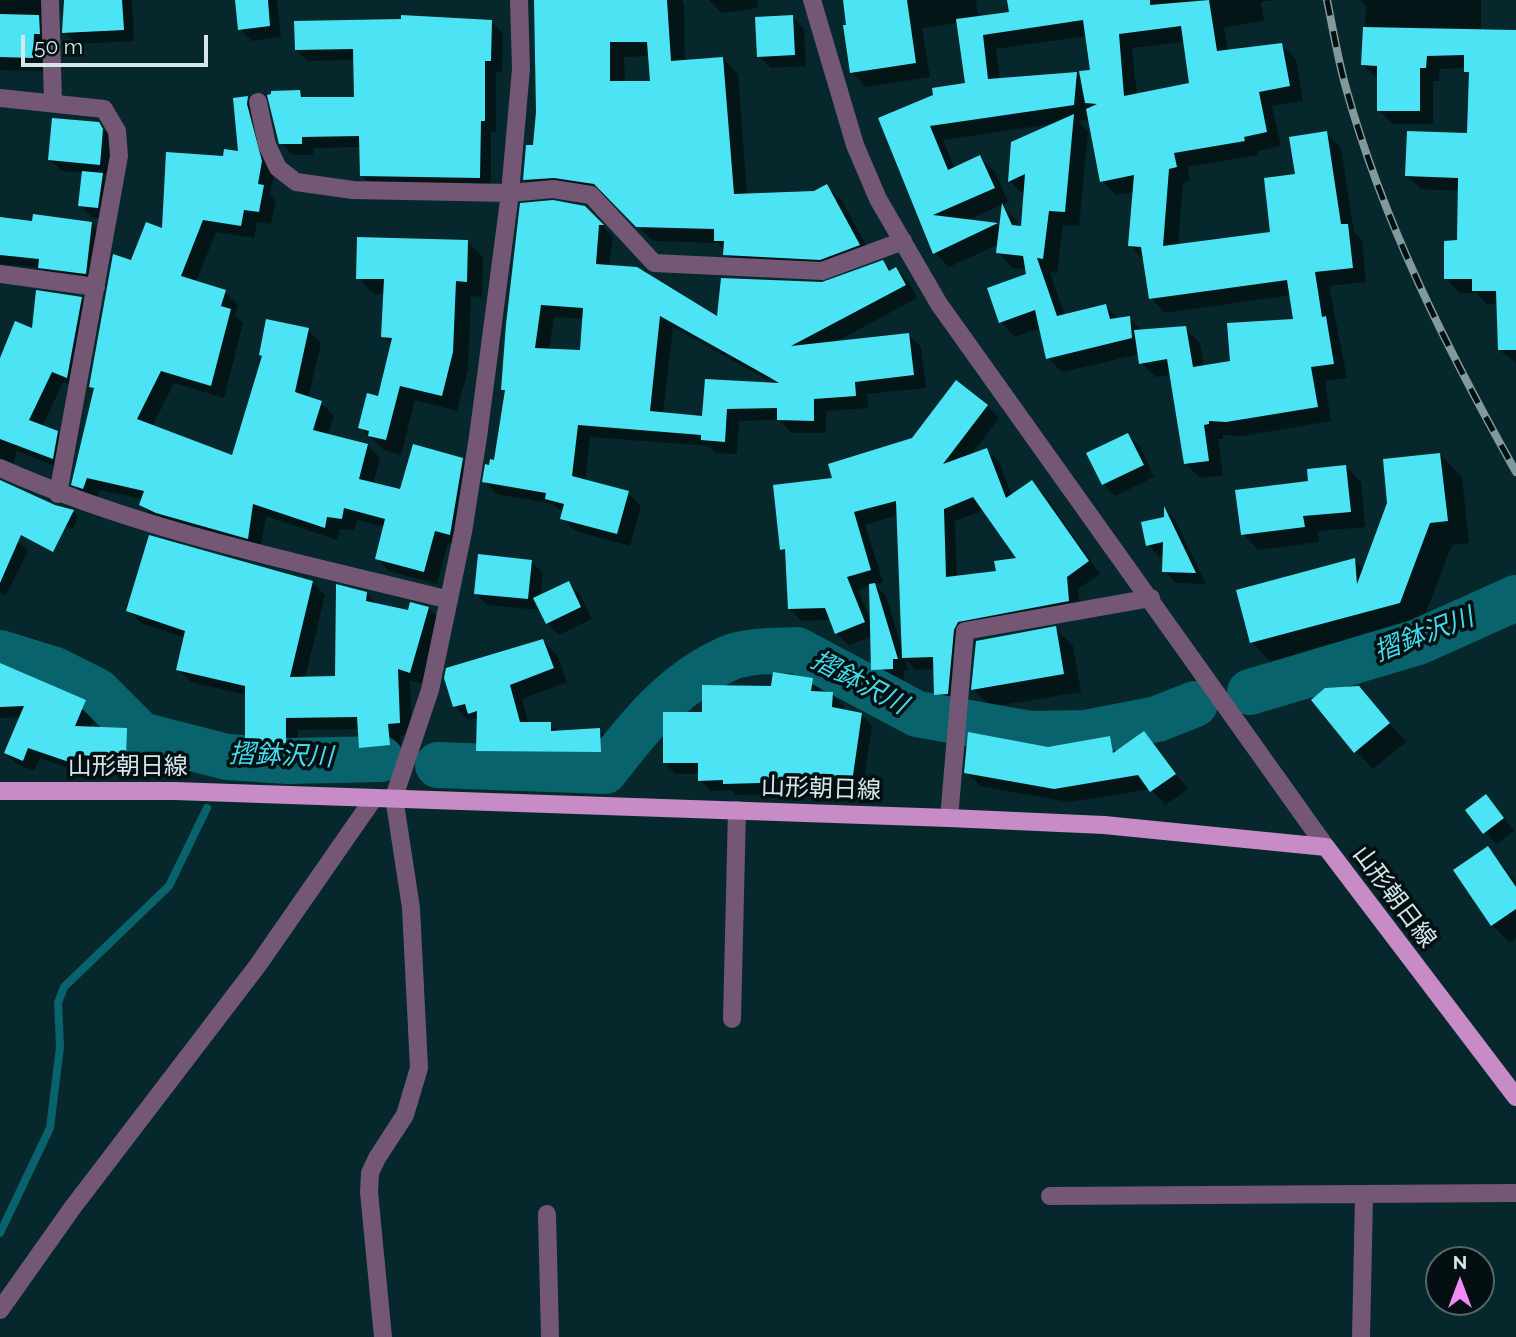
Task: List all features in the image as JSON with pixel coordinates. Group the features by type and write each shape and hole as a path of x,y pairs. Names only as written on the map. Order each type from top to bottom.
{"main road":[{"name":"山形朝日線","path":"0,791 176,791 394,797 950,818 1104,825 1326,846 1516,1097"}],"street":[{"path":"50,0 53,101"},
{"path":"383,1337 369,1192 370,1173 405,1115 419,1068 411,908 394,797 430,690 478,437 510,192 520,69 519,0"},
{"path":"812,0 855,145 878,199 939,304 1326,846"},
{"path":"0,98 53,101 104,109 117,131 119,156 58,494"},
{"path":"258,102 267,145 278,168 296,182 353,190 510,192 552,189 591,195 654,263 822,271 903,241"},
{"path":"0,274 96,287"},
{"path":"0,468 58,494 141,523 449,600"},
{"path":"950,818 954,733 962,701 965,631 1151,598"},
{"path":"0,1310 73,1207 258,965 374,798"},
{"path":"732,1019 737,810"},
{"path":"1050,1196 1516,1194"},
{"path":"1361,1337 1364,1196"},
{"path":"547,1214 550,1337"}],"building":[{"path":"64,0 122,0 124,30 62,33"},
{"path":"235,0 268,0 270,26 238,30"},
{"path":"534,0 667,0 671,61 723,57 734,194 814,191 827,184 860,245 820,260 723,255 724,241 714,241 714,229 636,227 594,184 554,178 523,180 526,145 533,145 536,112","holes":["610,42 647,42 650,81 610,81"]},
{"path":"843,0 907,0 916,63 850,73 843,25 846,25"},
{"path":"1007,0 1150,0 1150,5 1209,0 1217,51 1282,43 1290,86 1259,92 1267,132 1244,137 1245,141 1174,153 1177,167 1169,169 1163,246 1270,232 1264,178 1295,174 1289,137 1327,131 1341,224 1348,224 1353,268 1315,272 1322,317 1326,316 1334,364 1311,367 1318,407 1226,422 1209,421 1209,424 1204,425 1209,461 1184,464 1167,359 1139,364 1134,330 1186,326 1193,367 1230,361 1227,323 1293,319 1287,280 1149,299 1141,247 1128,246 1134,175 1100,182 1086,109 1097,104 1085,103 1079,71 1090,70 1083,20 983,35 988,79 1077,72 1074,105 930,126 948,170 980,155 995,188 933,215 998,223 933,254 878,118 933,95 932,88 965,83 956,19 1009,12","holes":["1181,26 1189,83 1124,96 1119,34"]},
{"path":"0,14 39,15 40,34 34,34 33,58 0,57"},
{"path":"401,15 492,20 491,61 485,61 485,121 481,121 480,178 360,176 359,136 302,137 302,144 279,144 267,95 271,94 271,91 300,90 301,97 354,97 353,49 295,50 294,21 401,19"},
{"path":"793,15 795,55 757,57 755,17"},
{"path":"1363,27 1516,30 1516,350 1498,350 1496,291 1472,291 1472,279 1444,279 1444,241 1457,240 1458,178 1405,176 1407,131 1467,133 1469,72 1464,72 1464,55 1427,56 1426,68 1420,68 1420,111 1377,111 1377,66 1361,65"},
{"path":"248,96 247,104 262,161 258,184 264,185 259,212 244,210 241,226 203,220 181,276 226,290 221,306 231,309 211,386 161,371 137,419 232,455 262,356 259,355 266,319 309,328 295,392 322,401 313,430 368,444 359,479 400,489 413,444 463,458 450,535 435,531 424,572 375,559 385,519 344,508 342,519 327,517 325,528 253,504 248,539 156,513 139,505 144,491 87,478 83,489 71,485 94,388 89,387 113,254 131,260 146,222 162,228 166,152 223,156 224,149 238,151 233,98"},
{"path":"1074,114 1065,212 1049,211 1043,259 1037,258 1057,316 1106,304 1110,319 1130,316 1132,338 1046,359 1035,310 999,323 987,288 1026,274 1023,256 996,253 1002,203 1012,225 1021,226 1025,174 1008,182 1011,142"},
{"path":"52,118 99,122 103,129 100,165 48,160"},
{"path":"82,171 103,173 98,208 78,206"},
{"path":"553,200 585,206 604,225 599,225 596,264 637,267 717,316 721,278 822,282 883,260 889,271 896,267 906,285 791,346 909,333 914,375 855,382 856,396 814,399 814,421 777,420 777,408 727,409 725,442 701,440 701,435 578,425 572,476 629,491 617,534 560,519 564,504 545,499 546,493 482,482 485,464 489,465 490,459 494,460 505,390 501,390 506,324 520,203","holes":["541,305 583,308 580,350 535,348","660,316 769,377 779,383 705,379 702,416 650,411"]},
{"path":"33,214 92,222 86,274 38,268 39,259 0,255 0,217 32,221"},
{"path":"357,237 468,240 467,282 456,281 453,352 442,396 400,386 386,440 368,436 369,431 358,428 367,393 378,396 392,338 381,337 384,279 356,279"},
{"path":"36,290 82,297 67,378 52,372 29,420 58,431 53,459 0,439 0,358 15,321 32,328"},
{"path":"956,380 988,405 943,464 987,448 1006,498 1032,480 1089,561 1067,577 1069,601 958,622 954,630 948,694 934,695 933,657 902,658 896,501 854,512 871,570 847,577 865,622 835,634 825,608 788,609 785,549 780,550 773,485 832,478 828,464 912,438","holes":["973,497 1016,558 994,561 996,571 946,577 944,509"]},
{"path":"1128,433 1144,465 1102,485 1086,453"},
{"path":"1440,453 1448,521 1430,523 1400,603 1250,643 1236,590 1355,558 1357,584 1387,503 1383,459"},
{"path":"1346,465 1351,512 1303,516 1305,527 1241,535 1235,490 1308,481 1307,469"},
{"path":"0,480 55,505 74,510 53,552 21,535 0,583"},
{"path":"1164,506 1196,573 1162,572 1163,542 1146,546 1141,522 1164,517"},
{"path":"149,535 313,581 290,677 335,676 336,584 367,592 366,601 408,610 410,602 429,607 410,673 398,669 400,723 388,724 390,745 359,748 357,717 286,718 286,743 245,743 245,686 176,670 185,631 126,611"},
{"path":"478,554 532,560 528,599 474,594"},
{"path":"569,581 581,607 546,624 533,598"},
{"path":"875,583 898,659 893,659 893,669 871,670 869,584"},
{"path":"1056,626 1064,674 971,690 976,641"},
{"path":"543,639 554,668 510,685 520,722 551,722 551,731 600,728 601,752 476,751 477,711 468,714 465,704 453,707 444,678 446,668"},
{"path":"0,663 86,700 75,726 127,728 126,757 75,755 72,763 28,748 23,761 4,753 24,706 0,707"},
{"path":"773,672 813,678 811,691 833,692 832,707 862,713 852,782 796,776 796,782 723,784 723,780 698,781 698,763 663,763 663,712 702,712 702,685 771,686"},
{"path":"1359,686 1390,723 1354,753 1311,700 1325,688"},
{"path":"1144,731 1176,774 1150,792 1138,775 1054,789 964,773 968,732 1048,747 1110,736 1113,753"},
{"path":"1486,794 1504,818 1483,834 1465,810"},
{"path":"1488,846 1516,887 1516,909 1491,926 1453,870"}],"waterway":[{"name":"摺鉢沢川","path":"1250,692 1418,642 1516,598"},
{"name":"摺鉢沢川","path":"438,765 605,771 659,707 690,680 727,659 761,652 797,650 917,714 1030,734 1085,733 1157,719 1195,704"},
{"name":"摺鉢沢川","path":"0,653 55,670 97,691 141,735 227,757 288,761 381,759"},
{"path":"0,1233 50,1128 60,1047 58,1003 64,987 169,886 207,808"}],"railway":[{"path":"1327,0 1346,88 1361,138 1398,236 1442,333 1516,472"}]}
